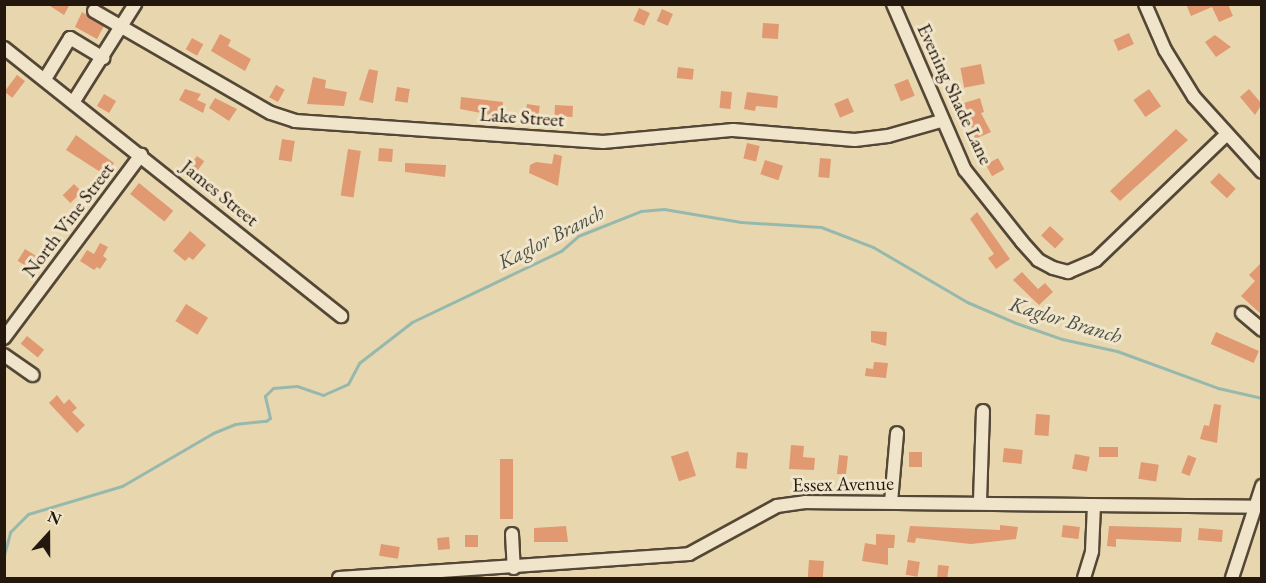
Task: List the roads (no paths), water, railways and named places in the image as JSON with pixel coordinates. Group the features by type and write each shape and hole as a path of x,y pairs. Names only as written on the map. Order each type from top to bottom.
{"street":[{"path":"74,101 135,4"},
{"name":"Evening Shade Lane","path":"892,4 941,121 965,170 1038,260 1068,272 1096,260 1225,136"},
{"path":"1145,4 1171,62 1225,136 1262,172"},
{"name":"Lake Street","path":"94,11 271,113 295,122 603,142 733,130 855,140 941,121"},
{"path":"45,79 70,38 103,58"},
{"name":"James Street","path":"4,48 141,154 341,316"},
{"name":"North Vine Street","path":"4,338 141,154"},
{"path":"1242,313 1262,330"},
{"path":"4,356 33,375"},
{"path":"980,501 983,411"},
{"path":"891,502 897,433"},
{"path":"1232,579 1262,486"},
{"name":"Essex Avenue","path":"339,579 420,576 689,554 777,506 980,501 1254,507"},
{"path":"1084,579 1092,551 1094,505"},
{"path":"512,534 514,568"}],"waterway":[{"name":"Kaglor Branch","path":"4,555 10,532 28,514 122,486 213,433 235,424 266,421 270,418 265,396 273,388 297,386 323,395 348,384 359,363 412,322 561,251 578,236 641,211 664,209 741,222 821,227 873,247 967,302 1016,323 1062,339 1117,351 1218,388 1262,398"}]}
